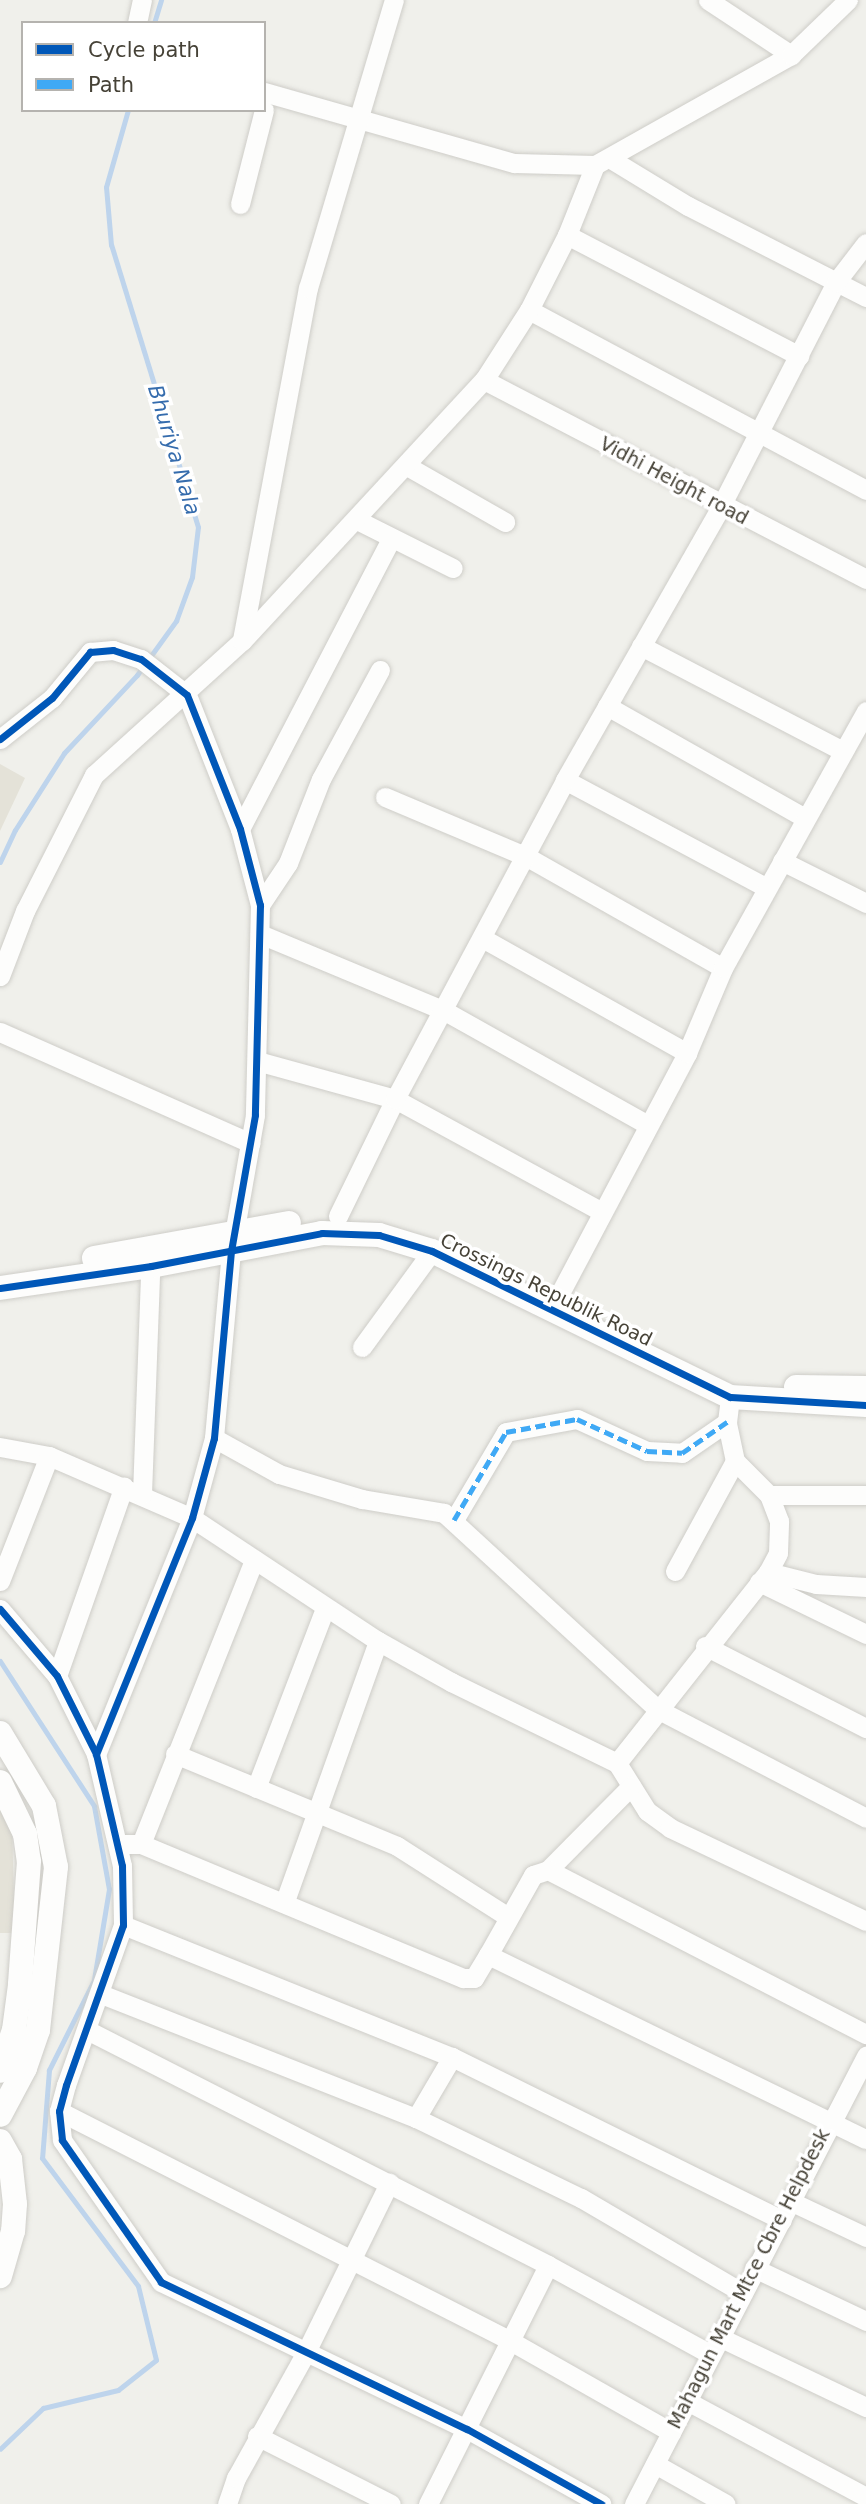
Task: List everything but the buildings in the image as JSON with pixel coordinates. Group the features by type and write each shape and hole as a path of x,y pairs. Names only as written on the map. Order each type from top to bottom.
{"street":[{"path":"137,21 142,0"},
{"path":"242,641 308,288 394,0"},
{"path":"708,0 791,55"},
{"path":"0,976 42,874 94,775 110,756 187,695 242,641 484,380 529,310 602,162 791,55 848,0"},
{"path":"266,102 357,118 514,163 602,162 795,258 866,297"},
{"path":"240,204 263,112"},
{"path":"567,234 799,356"},
{"path":"338,1216 395,1099 484,939 565,780 721,506 836,282 866,243"},
{"path":"529,310 866,489"},
{"name":"Vidhi Height road","path":"484,380 721,506 866,579"},
{"path":"407,466 505,522"},
{"path":"357,520 453,568"},
{"path":"240,829 391,539"},
{"path":"641,646 843,751"},
{"path":"0,738 52,698 90,652 113,650 141,659 187,695 240,829 260,905 257,1061 251,1143 232,1241 214,1438 192,1518 96,1754"},
{"path":"260,905 288,863 321,779 380,670"},
{"path":"607,706 806,818"},
{"path":"558,1297 600,1211 687,1053 723,968 866,711"},
{"path":"565,780 767,888"},
{"path":"386,797 527,857 723,968"},
{"path":"782,861 866,903"},
{"path":"260,934 443,1010 646,1124"},
{"path":"484,939 687,1053"},
{"path":"0,1032 251,1143"},
{"path":"257,1061 395,1099 600,1211"},
{"path":"232,1241 338,1216 405,1225 447,1241 735,1381 866,1388"},
{"name":"Crossings Republik Road","path":"0,1288 232,1241 322,1233 379,1235 432,1251 730,1397 866,1405"},
{"path":"362,1347 432,1251"},
{"path":"0,1270 151,1256 142,1494"},
{"path":"617,1763 705,1646 764,1577 781,1538 769,1495 735,1461 727,1422 730,1397"},
{"path":"454,1520 506,1432 578,1419 647,1451 681,1453 727,1422"},
{"path":"214,1438 279,1474 362,1499 429,1509 454,1520 657,1709 866,1818"},
{"path":"0,1447 49,1456 124,1486 192,1518 324,1608 378,1641 451,1682 617,1763 648,1811 670,1828 866,1921"},
{"path":"0,1581 49,1456"},
{"path":"675,1571 735,1461"},
{"path":"57,1676 124,1486"},
{"path":"769,1495 866,1495"},
{"path":"141,1844 174,1754 254,1560"},
{"path":"764,1577 866,1587"},
{"path":"764,1577 866,1634"},
{"path":"256,1788 324,1608"},
{"path":"0,1609 57,1676 96,1754 119,1844 123,1925 60,2111 62,2140 161,2282 305,2354 467,2429 601,2504"},
{"path":"285,1901 378,1641"},
{"path":"705,1646 866,1728"},
{"path":"0,1733 44,1806 55,1867 38,2030 25,2068 0,2115"},
{"path":"174,1754 397,1846 508,1917"},
{"path":"0,1782 25,1834 29,1861 14,2030 0,2071"},
{"path":"119,1844 141,1844 285,1901 463,1978 474,1978 533,1875 548,1870 631,1786"},
{"path":"548,1870 866,2034"},
{"path":"123,1925 452,2057 782,2220"},
{"path":"488,1955 866,2139"},
{"path":"101,1994 416,2118 581,2198 741,2292"},
{"path":"87,2030 548,2265 714,2345 866,2407"},
{"name":"Mahagun Mart Mtce Cbre Helpdesk","path":"634,2504 741,2292 782,2220 829,2120 866,2056"},
{"path":"416,2118 452,2057"},
{"path":"60,2111 507,2339 671,2432"},
{"path":"0,2141 10,2159 15,2204 13,2231 0,2276"},
{"path":"227,2504 257,2437 305,2354 389,2183"},
{"path":"790,2200 866,2237"},
{"path":"428,2504 467,2429 507,2339 548,2265"},
{"path":"754,2268 866,2321"},
{"path":"687,2401 866,2497"},
{"path":"257,2437 391,2504"},
{"path":"655,2464 726,2504"}],"shaded area":[{"path":"0,764 25,778 0,831"},
{"path":"0,1808 12,1826 15,1933 0,1933"}],"waterway":[{"name":"Bhuriya Nala","path":"155,21 161,0"},
{"name":"Bhuriya Nala","path":"0,862 15,830 64,753 137,675 176,621 192,577 198,527 111,245 106,187 127,112"},
{"path":"0,1661 94,1806 109,1889 94,1980 49,2070 42,2158 138,2286 156,2360 118,2390 43,2408 0,2449"}],"marked path":[{"path":"454,1520 506,1432 577,1419 647,1451 682,1453 727,1422"}],"cycle path":[{"path":"0,739 52,698 90,652 113,650 141,659 187,695 240,829 260,905 255,1115 231,1251 214,1438 192,1518 96,1754"},
{"path":"0,1288 151,1266 322,1233 379,1235 432,1251 730,1397 866,1405"},
{"path":"0,1609 57,1676 96,1754 122,1866 123,1925 66,2085 59,2111 62,2140 161,2282 467,2429 601,2504"}]}
